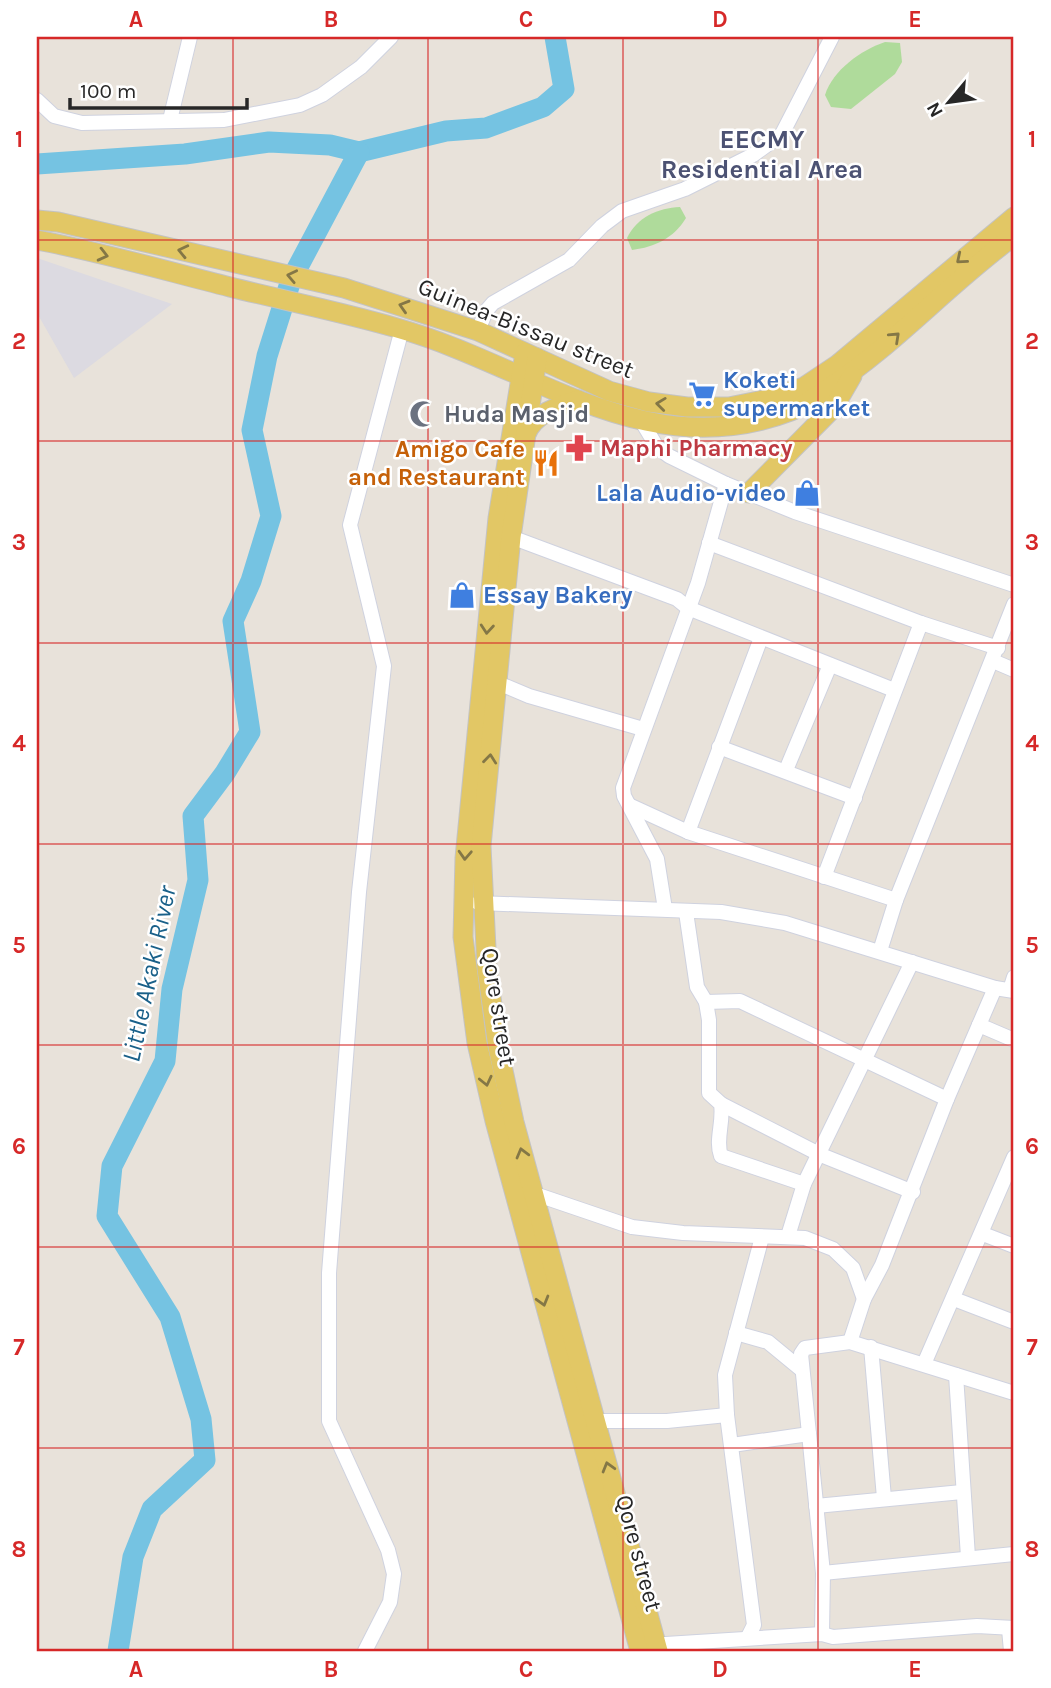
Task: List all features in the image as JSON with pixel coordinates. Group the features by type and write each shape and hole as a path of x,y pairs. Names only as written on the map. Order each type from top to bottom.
{"main road":[{"name":"Guinea-Bissau street","path":"37,220 58,222 336,285 478,331 609,391 649,402 687,407 729,407 769,399 804,387 837,365 1014,217"},
{"path":"37,240 402,329 494,362 579,400 642,422 704,427 765,420 794,410 855,371 1014,236"},
{"name":"Qore street","path":"531,356 515,416 498,518 473,753 473,901 523,1193 649,1648"},
{"path":"494,362 510,381 515,416"},
{"path":"749,493 834,407 855,371"},
{"name":"Qore street","path":"473,901 481,846 511,537 524,439 527,377"},
{"path":"524,439 530,424 554,408 579,400"},
{"name":"Qore street","path":"523,1193 595,1421 649,1648"}],"street":[{"path":"170,120 190,37"},
{"path":"37,100 54,116 82,123 223,120 300,105 343,82 391,37"},
{"path":"478,331 486,312 494,303 569,261 602,226 622,211 685,189 753,155 782,134 832,37"},
{"path":"365,1651 390,1602 394,1574 388,1550 329,1421 329,1273 359,892 384,666 350,525 402,329"},
{"path":"642,422 657,447 669,456 726,484 795,512 1014,585"},
{"path":"665,909 657,859 623,788 688,608 726,484"},
{"path":"511,537 677,599 688,608 894,690"},
{"path":"709,542 921,623 995,655 1014,670"},
{"path":"880,951 896,900 1014,604"},
{"path":"824,877 921,623"},
{"path":"688,832 761,638"},
{"path":"786,770 830,665"},
{"path":"498,683 529,696 643,729"},
{"path":"719,747 855,798"},
{"path":"629,805 688,832 896,900"},
{"path":"473,901 721,912 785,923 912,962 1008,986 979,1025 947,1099 913,1192 882,1265 864,1299 850,1342"},
{"path":"686,912 696,987 706,1002 710,1044 709,1093 721,1104 821,1155 913,1192"},
{"path":"788,1237 804,1184 821,1155 912,962"},
{"path":"706,1002 740,1001 947,1099"},
{"path":"979,1025 1014,1040"},
{"path":"721,1104 723,1117 718,1147 722,1156 804,1184"},
{"path":"924,1364 983,1234 1009,1185 1014,1157"},
{"path":"523,1193 632,1227 683,1233 805,1238 832,1249 853,1268 864,1299"},
{"path":"983,1234 1014,1246"},
{"path":"748,1637 754,1625 727,1415 725,1375 762,1237"},
{"path":"954,1299 1014,1322"},
{"path":"736,1333 768,1342 802,1370"},
{"path":"822,1634 822,1573 802,1370 801,1354 804,1348 850,1342 1014,1393"},
{"path":"871,1347 884,1498"},
{"path":"956,1374 968,1557"},
{"path":"595,1421 667,1421 727,1415"},
{"path":"732,1445 809,1434"},
{"path":"816,1506 962,1492"},
{"path":"822,1573 1014,1554"},
{"path":"649,1648 748,1637 822,1634 832,1637 977,1626 1012,1628 1011,1651"}],"shaded area":[{"path":"37,258 172,304 74,378 37,313"}],"green space":[{"path":"885,42 900,43 902,62 895,74 851,109 831,107 825,95 834,77 849,62"},
{"path":"680,207 686,218 676,231 656,244 632,250 627,238 636,224 656,212"}],"waterway":[{"path":"37,164 185,154 269,142 330,145 359,152 446,131 486,128 543,107 564,89 555,37"},
{"name":"Little Akaki River","path":"118,1651 133,1557 152,1509 205,1460 201,1419 170,1317 107,1216 112,1166 165,1061 172,989 198,880 193,816 225,773 250,732 233,621 251,581 271,516 252,430 267,356 291,280 359,152"}],"place":[{"name":"Koketi supermarket","path":"702,394"},
{"name":"Huda Masjid","path":"423,414"},
{"name":"Maphi Pharmacy","path":"579,448"},
{"name":"Amigo Cafe and Restaurant","path":"546,463"},
{"name":"Lala Audio-video","path":"807,493"},
{"name":"Essay Bakery","path":"462,595"}],"district":[{"name":"EECMY Residential Area","path":"762,154"}]}
